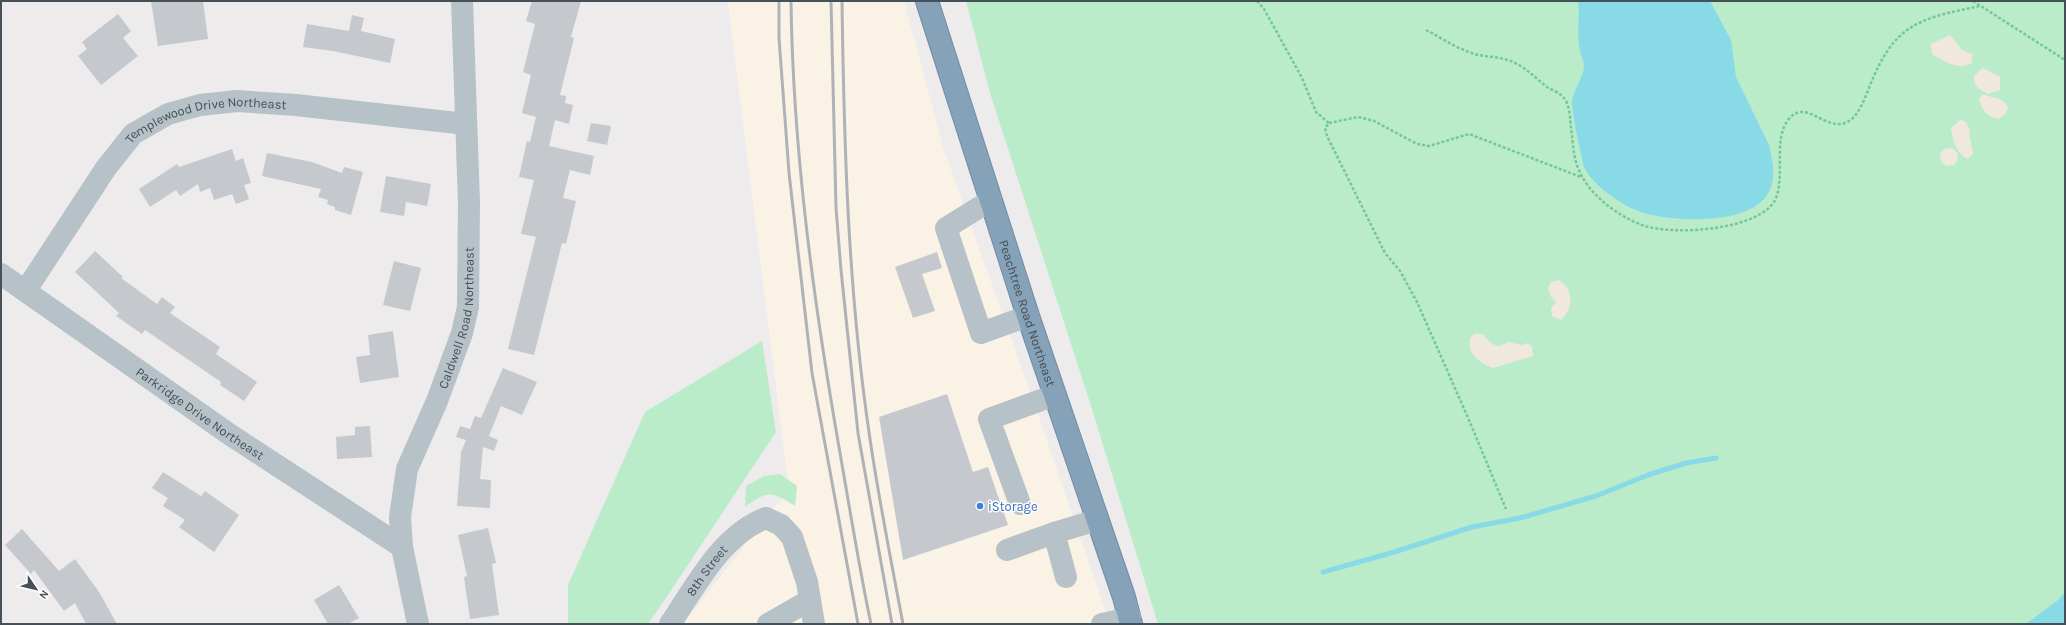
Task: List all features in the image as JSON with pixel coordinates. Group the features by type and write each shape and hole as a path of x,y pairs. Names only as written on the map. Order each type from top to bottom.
{"highway":[{"name":"Peachtree Road Northeast","path":"927,1 1028,316 1130,621"}],"street":[{"name":"Caldwell Road Northeast","path":"418,624 402,547 400,518 407,469 437,401 462,333 468,307 469,204 462,1"},
{"name":"Templewood Drive Northeast","path":"26,290 106,168 133,134 168,114 200,105 237,101 296,105 466,124"},
{"path":"991,200 946,228 981,333 1028,316"},
{"name":"Parkridge Drive Northeast","path":"1,274 223,429 402,547"},
{"path":"1020,504 989,419 1055,394"},
{"name":"8th Street","path":"670,624 727,544 751,524 766,518 781,525 792,537 807,582 810,600"},
{"path":"1007,550 1054,533 1097,520"},
{"path":"1054,533 1066,577"},
{"path":"768,624 810,600 814,624"},
{"path":"1102,624 1130,621"}],"path":[{"path":"1258,1 1302,78 1316,112 1329,123"},
{"path":"1973,1 2065,60"},
{"path":"1426,30 1468,52 1518,63 1564,98 1570,115 1577,166 1582,177 1597,196 1615,211 1642,225 1670,231 1690,232 1719,228 1756,216 1768,208 1776,199 1779,183 1782,132 1788,120 1796,113 1804,111 1831,124 1842,124 1851,120 1864,102 1877,68 1886,50 1899,35 1913,24 1934,16 1980,6"},
{"path":"1506,509 1417,302 1400,271 1385,253 1327,136 1325,128 1329,123 1358,117 1374,121 1417,144 1428,146 1469,134 1582,177"}],"shaded area":[{"path":"728,1 904,1 944,150 1032,397 1110,624 683,624 789,489"}],"green space":[{"path":"966,1 2065,1 2065,624 1158,624 1091,406 990,93"},
{"path":"762,341 776,432 666,598 648,624 568,624 568,585 645,412"},
{"path":"780,474 797,486 795,506 780,497 770,494 765,495 745,507 746,486 764,476"}],"sand":[{"path":"1950,35 1962,50 1972,54 1972,63 1956,66 1932,54 1931,44"},
{"path":"1983,68 2000,77 2000,90 1988,94 1976,85 1974,76"},
{"path":"1982,94 2003,101 2008,107 2006,113 1999,119 1989,115 1982,107 1979,100"},
{"path":"1960,120 1965,121 1970,130 1969,133 1973,154 1968,159 1958,150 1954,142 1951,128"},
{"path":"1945,148 1953,148 1958,153 1956,164 1953,166 1945,166 1940,161 1940,153"},
{"path":"1559,280 1564,284 1570,294 1570,305 1561,320 1552,316 1551,308 1556,302 1551,297 1548,288 1551,282"},
{"path":"1474,334 1482,334 1494,345 1499,346 1509,342 1521,345 1528,343 1532,347 1533,356 1493,368 1483,363 1472,353 1470,349 1470,338"}],"water":[{"path":"1578,1 1710,1 1731,40 1736,77 1769,145 1773,164 1772,184 1767,195 1757,205 1743,212 1726,217 1708,219 1671,218 1641,212 1634,209 1617,200 1593,180 1584,167 1572,106 1573,98 1584,67 1578,40"},
{"path":"2065,592 2065,624 2026,624 2058,600"}],"building":[{"path":"151,1 203,1 208,39 158,46"},
{"path":"532,1 581,1 571,37 574,38 560,95 566,96 565,103 573,105 569,124 555,120 549,146 594,156 590,175 570,170 563,198 576,201 566,244 562,243 534,355 508,349 536,237 521,234 534,180 519,177 527,141 530,142 536,117 522,113 531,75 523,72 535,24 526,21"},
{"path":"118,14 131,31 123,38 138,56 101,85 78,56 87,49 82,42"},
{"path":"352,15 364,18 361,31 395,39 390,63 333,51 303,47 307,24 349,31"},
{"path":"591,123 611,126 607,145 587,141"},
{"path":"232,149 236,161 243,158 251,183 244,185 249,199 236,204 232,194 214,200 210,188 200,192 198,184 180,196 176,190 150,207 139,189 177,164 179,167"},
{"path":"267,153 312,162 342,173 344,167 363,172 351,215 335,210 335,207 327,204 328,200 318,197 321,189 262,176"},
{"path":"386,176 431,184 427,206 406,202 404,216 380,212"},
{"path":"95,251 123,277 121,278 157,304 162,297 175,307 170,313 220,347 216,354 257,382 244,401 220,385 221,382 145,330 142,334 116,316 119,313 75,272"},
{"path":"937,252 942,268 922,274 935,311 913,318 895,267"},
{"path":"394,261 421,268 410,311 383,305"},
{"path":"393,331 399,377 360,383 356,357 370,355 368,335"},
{"path":"503,368 537,382 522,415 501,406 489,436 498,440 494,451 483,447 480,479 491,480 490,508 457,506 461,452 466,440 456,437 460,426 470,429 475,416 481,418"},
{"path":"947,394 973,472 988,467 1008,525 903,560 879,417"},
{"path":"370,426 372,457 337,459 336,437 355,435 355,427"},
{"path":"163,472 201,496 205,491 239,515 214,552 179,527 185,520 163,506 168,498 152,488"},
{"path":"488,528 496,563 492,564 499,615 470,619 464,577 467,576 458,535"},
{"path":"22,529 59,571 75,559 99,592 117,624 86,624 75,603 64,611 34,570 31,574 5,545"},
{"path":"339,585 359,618 348,624 328,624 314,600"}],"waterway":[{"path":"1323,572 1391,553 1472,527 1520,518 1596,496 1648,475 1686,463 1716,458"}],"railway":[{"path":"779,1 779,38 789,173 812,373 858,624"},
{"path":"791,1 796,115 806,228 831,397 871,624"},
{"path":"831,1 836,208 841,270 858,433 892,624"},
{"path":"842,1 848,217 856,325 873,456 903,624"}],"place":[{"name":"iStorage","path":"980,506"}]}
